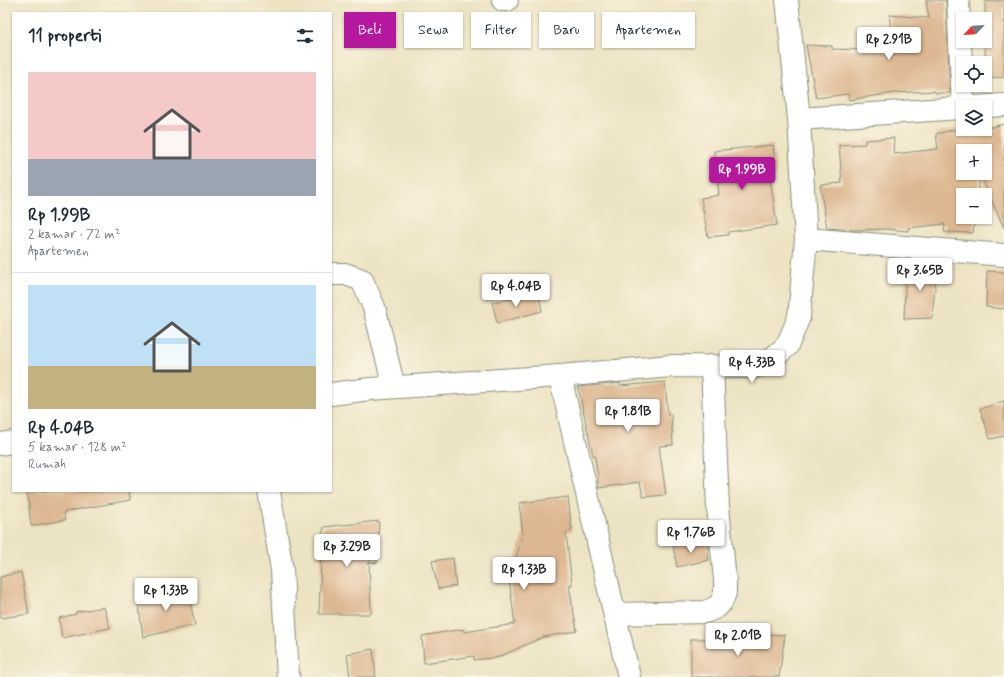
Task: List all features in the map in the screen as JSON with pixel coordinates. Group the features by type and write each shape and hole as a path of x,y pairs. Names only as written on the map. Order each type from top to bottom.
{"street":[{"path":"332,394 394,387 560,376 671,366 754,367 770,361 787,346 799,318 806,239 798,119 787,0"},
{"path":"958,0 963,100"},
{"path":"992,106 1004,105"},
{"path":"798,119 956,108"},
{"path":"806,239 1004,255"},
{"path":"332,274 346,274 362,280 374,306 394,387"},
{"path":"615,614 705,612 717,607 722,601 725,593 725,581 718,507 712,366"},
{"path":"560,376 629,677"},
{"path":"0,444 12,442"},
{"path":"269,492 282,570 288,677"}],"building":[{"path":"926,0 946,0 950,93 935,93 935,91 894,93 849,100 849,94 816,98 806,45 832,46 832,49 894,51 889,15 929,18"},
{"path":"1004,0 1004,77 992,78 992,56 985,56 985,48 992,48 992,12 985,12 985,2"},
{"path":"1004,124 1004,228 992,201 992,188 986,188 983,180 992,180 992,144 956,144 956,180 979,180 979,188 956,188 956,224 974,224 973,233 944,232 945,224 908,228 908,231 827,228 820,185 842,183 839,145 865,144 865,140 894,138 893,154 938,149 936,134 956,129 956,136 992,136 992,127"},
{"path":"773,145 776,177 770,178 777,225 728,232 728,235 708,237 701,198 719,195 714,151"},
{"path":"906,266 937,267 932,318 904,319"},
{"path":"987,271 1004,272 1004,309 986,307"},
{"path":"539,295 542,311 497,323 492,302"},
{"path":"665,382 668,414 671,414 673,445 659,446 666,495 643,497 640,482 599,488 595,455 593,456 578,387 620,383 620,386"},
{"path":"1004,401 1004,436 990,439 980,409"},
{"path":"27,492 129,492 130,500 64,512 65,520 31,526"},
{"path":"568,497 572,531 566,532 572,585 569,585 577,631 543,637 499,657 474,660 474,656 424,663 422,636 463,629 464,632 515,624 507,564 515,562 523,534 519,503"},
{"path":"379,521 377,563 369,562 371,614 319,614 321,557 317,557 324,527"},
{"path":"707,543 709,560 677,567 673,546"},
{"path":"453,558 456,586 438,589 432,561"},
{"path":"21,572 29,614 0,618 0,577"},
{"path":"187,586 195,625 143,637 138,599"},
{"path":"104,607 110,628 62,638 59,618 76,614 76,612"},
{"path":"760,634 785,635 779,677 691,677 691,639 713,640 760,638"},
{"path":"373,649 376,677 350,677 347,654"}]}
